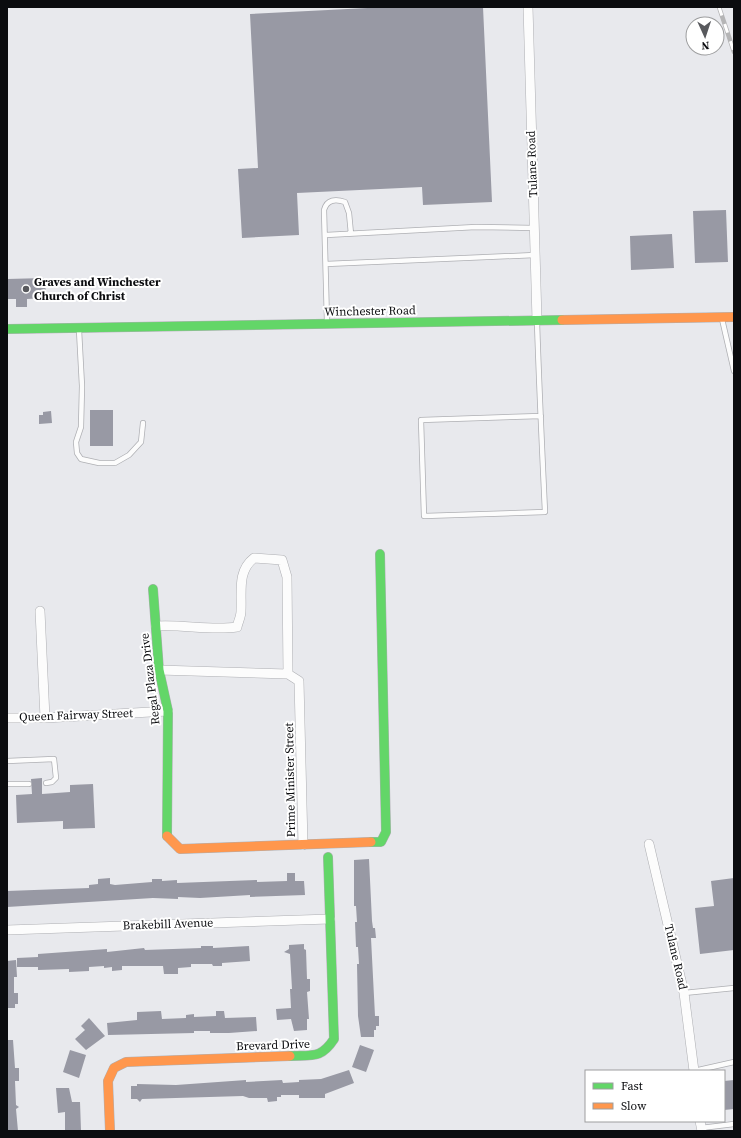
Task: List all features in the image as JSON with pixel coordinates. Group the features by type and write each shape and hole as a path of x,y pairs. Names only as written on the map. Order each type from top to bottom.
{"street":[{"name":"Tulane Road","path":"528,7 537,320"},
{"name":"Winchester Road","path":"7,330 734,317"},
{"name":"Prime Minister Street","path":"288,674 299,681 303,845 381,842 386,832 380,554"},
{"path":"156,626 172,625 226,629 237,627 241,614 242,575 249,562 254,558 282,560 287,577 288,674 158,670"},
{"name":"Regal Plaza Drive","path":"153,589 158,670 168,711 167,837 180,850 303,845"},
{"path":"40,611 46,718"},
{"name":"Queen Fairway Street","path":"7,718 46,718 168,711"},
{"name":"Tulane Road","path":"649,844 684,993 694,1070"},
{"name":"Brevard Drive","path":"110,1131 108,1081 114,1068 126,1062 316,1056 327,1050 334,1039 328,857"},
{"name":"Brakebill Avenue","path":"7,930 330,919"}],"lane":[{"path":"327,324 325,205 330,201 337,200 345,202 348,208 351,234"},
{"path":"326,235 476,227 534,228"},
{"path":"326,264 535,255"},
{"path":"722,317 734,371"},
{"path":"537,320 541,416 545,512 424,516 420,420 541,416"},
{"path":"79,328 82,386 81,427 76,442 77,452 81,459 99,463 115,463 129,455 141,442 143,423"},
{"path":"7,761 54,759 56,778 52,782 46,783"},
{"path":"7,784 29,784"},
{"path":"684,993 734,988"},
{"path":"698,1070 734,1062"},
{"path":"701,1127 734,1124"}],"building":[{"path":"387,7 483,7 492,202 423,205 422,187 297,193 299,235 242,238 238,169 258,168 250,14"},
{"path":"726,210 728,262 695,263 693,211"},
{"path":"672,234 674,268 631,270 630,236"},
{"name":"Graves and Winchester Church of Christ","path":"45,278 46,298 27,299 27,307 16,307 16,299 7,299 7,279"},
{"path":"90,410 113,410 113,446 90,446"},
{"path":"51,411 52,423 39,424 39,415 43,415 43,412"},
{"path":"42,778 42,794 70,792 70,785 93,784 95,828 63,829 63,821 17,823 16,795 32,794 31,779"},
{"path":"369,859 372,921 373,928 375,928 376,938 371,938 375,1016 379,1016 379,1026 376,1026 376,1030 374,1030 374,1037 361,1037 358,1016 357,964 359,964 358,947 356,947 356,906 354,906 354,860"},
{"path":"287,873 295,873 295,881 304,881 305,895 250,897 250,895 200,898 178,897 178,899 153,898 7,907 7,891 89,888 89,885 98,884 98,879 110,878 110,884 115,885 152,882 152,879 162,879 162,881 177,880 177,883 257,880 257,882 287,881"},
{"path":"734,878 734,950 700,954 695,908 714,906 711,881"},
{"path":"304,944 304,949 306,950 307,979 310,979 310,991 307,992 309,1019 307,1019 307,1030 294,1031 291,1019 277,1020 276,1009 291,1008 290,989 292,989 290,954 284,952 289,949 289,945"},
{"path":"201,946 213,946 213,948 249,946 250,961 222,963 222,966 213,966 212,964 191,964 191,967 178,968 178,974 164,974 163,966 122,966 122,970 112,971 112,967 104,968 104,966 89,967 89,971 69,972 69,969 38,970 38,967 17,967 17,958 38,957 38,954 107,949 107,952 144,948 145,950 201,948"},
{"path":"16,960 17,977 14,977 14,993 18,993 18,1004 15,1004 15,1008 7,1008 7,961"},
{"path":"161,1011 162,1019 186,1018 186,1015 194,1014 194,1017 216,1016 216,1011 224,1011 225,1018 256,1017 257,1031 210,1033 210,1031 194,1031 194,1033 108,1035 107,1023 137,1020 137,1012"},
{"path":"89,1018 105,1036 86,1050 75,1039 85,1030 81,1026"},
{"path":"7,1040 13,1040 15,1068 19,1068 19,1081 15,1081 16,1105 19,1107 16,1109 18,1131 7,1131"},
{"path":"360,1045 374,1050 366,1072 352,1067"},
{"path":"70,1050 86,1055 79,1078 63,1072"},
{"path":"349,1070 354,1083 325,1094 325,1098 299,1098 299,1095 281,1095 281,1097 277,1097 277,1101 268,1102 267,1098 249,1098 243,1096 142,1099 140,1102 137,1099 131,1099 131,1086 137,1086 137,1084 176,1085 246,1080 246,1082 282,1080 283,1083 299,1082 299,1080 321,1079"},
{"path":"734,1080 734,1109 725,1110 725,1081"},
{"path":"56,1088 69,1088 72,1102 80,1102 81,1131 65,1131 65,1112 58,1113"}],"railway":[{"path":"719,7 734,52"}],"traffic: fast":[{"path":"7,329 562,320"},
{"path":"371,842 381,842 386,832 380,554"},
{"path":"153,589 159,670 168,711 167,836"},
{"path":"290,1056 315,1055 325,1050 334,1039 328,857"}],"traffic: slow":[{"path":"562,320 734,317"},
{"path":"167,836 180,849 371,842"},
{"path":"110,1131 108,1081 114,1068 126,1062 290,1056"}],"place":[{"name":"Graves and Winchester Church of Christ","path":"26,289"}]}
